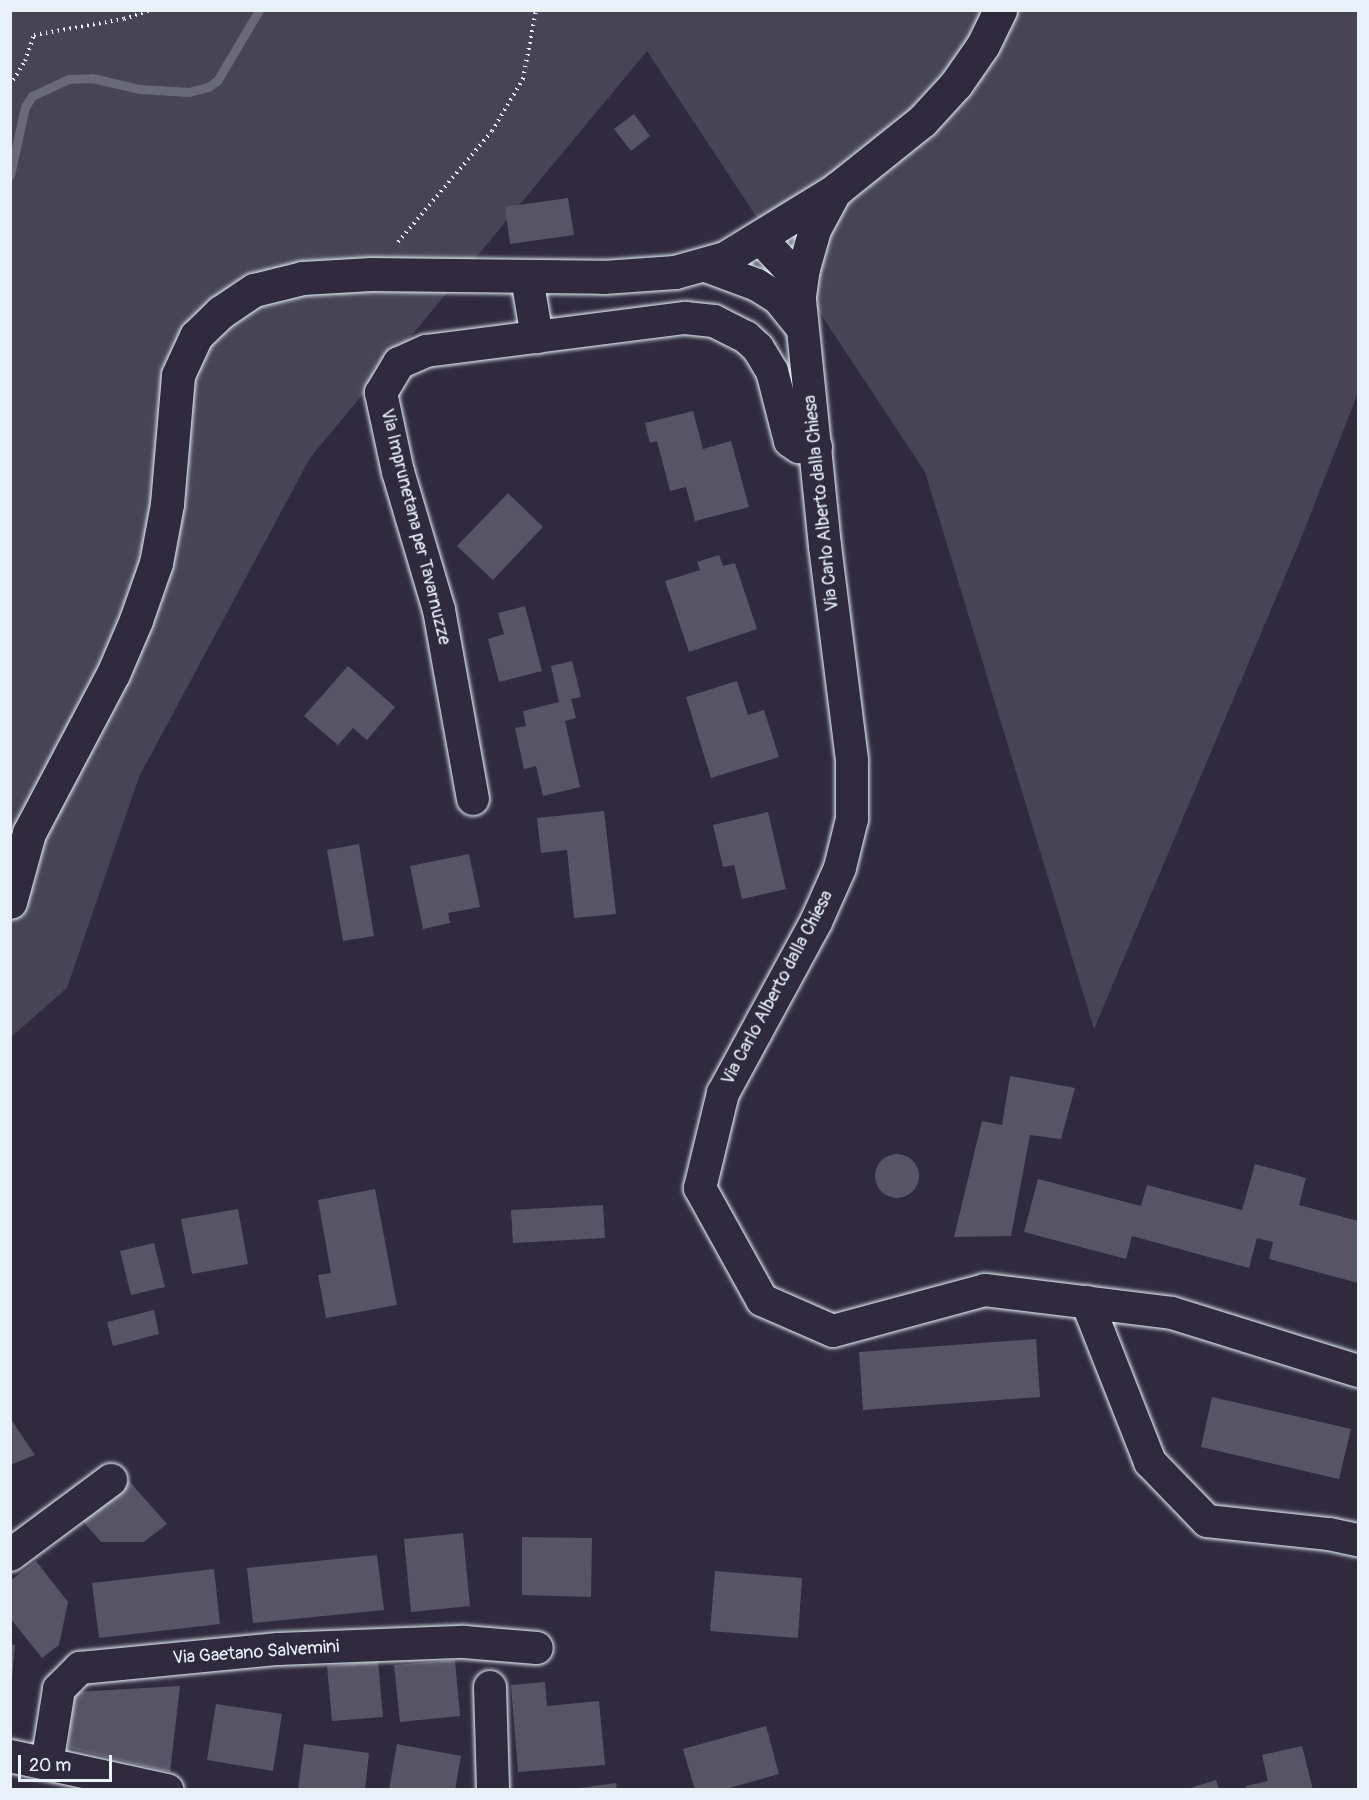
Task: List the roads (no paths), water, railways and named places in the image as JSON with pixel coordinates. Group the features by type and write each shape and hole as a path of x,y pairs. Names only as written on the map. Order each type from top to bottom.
{"main road":[{"path":"10,902 29,833 113,674 156,563 167,504 178,375 196,336 221,312 254,290 302,278 370,274 527,278 603,277 675,272 706,266 761,238 837,189 922,121 956,84 983,45 1000,10"}],"street":[{"name":"Via Carlo Alberto dalla Chiesa","path":"837,189 809,248 793,308 816,447 852,761 852,819 840,868 816,922 723,1093 700,1188 762,1300 833,1331 985,1290 1172,1313 1359,1371"},
{"name":"Via Carlo Alberto dalla Chiesa","path":"761,238 766,271 793,308"},
{"path":"706,266 758,285 793,308"},
{"path":"527,278 537,337"},
{"name":"Via Imprunetana per Tavarnuzze","path":"473,799 439,610 398,472 381,393 399,363 426,351 685,318 714,321 746,337 758,348 772,371 790,441 799,447 816,447"},
{"path":"1087,1302 1150,1462 1207,1521 1329,1534 1359,1540"},
{"path":"10,1555 111,1480"},
{"name":"Via Gaetano Salvemini","path":"47,1764 59,1689 80,1668 301,1648 464,1642 537,1648"},
{"path":"490,1687 493,1790"},
{"path":"10,1756 167,1790"}],"waterway":[{"path":"10,175 25,107 32,96 68,79 92,78 139,89 189,92 208,87 217,81 259,10"}]}
